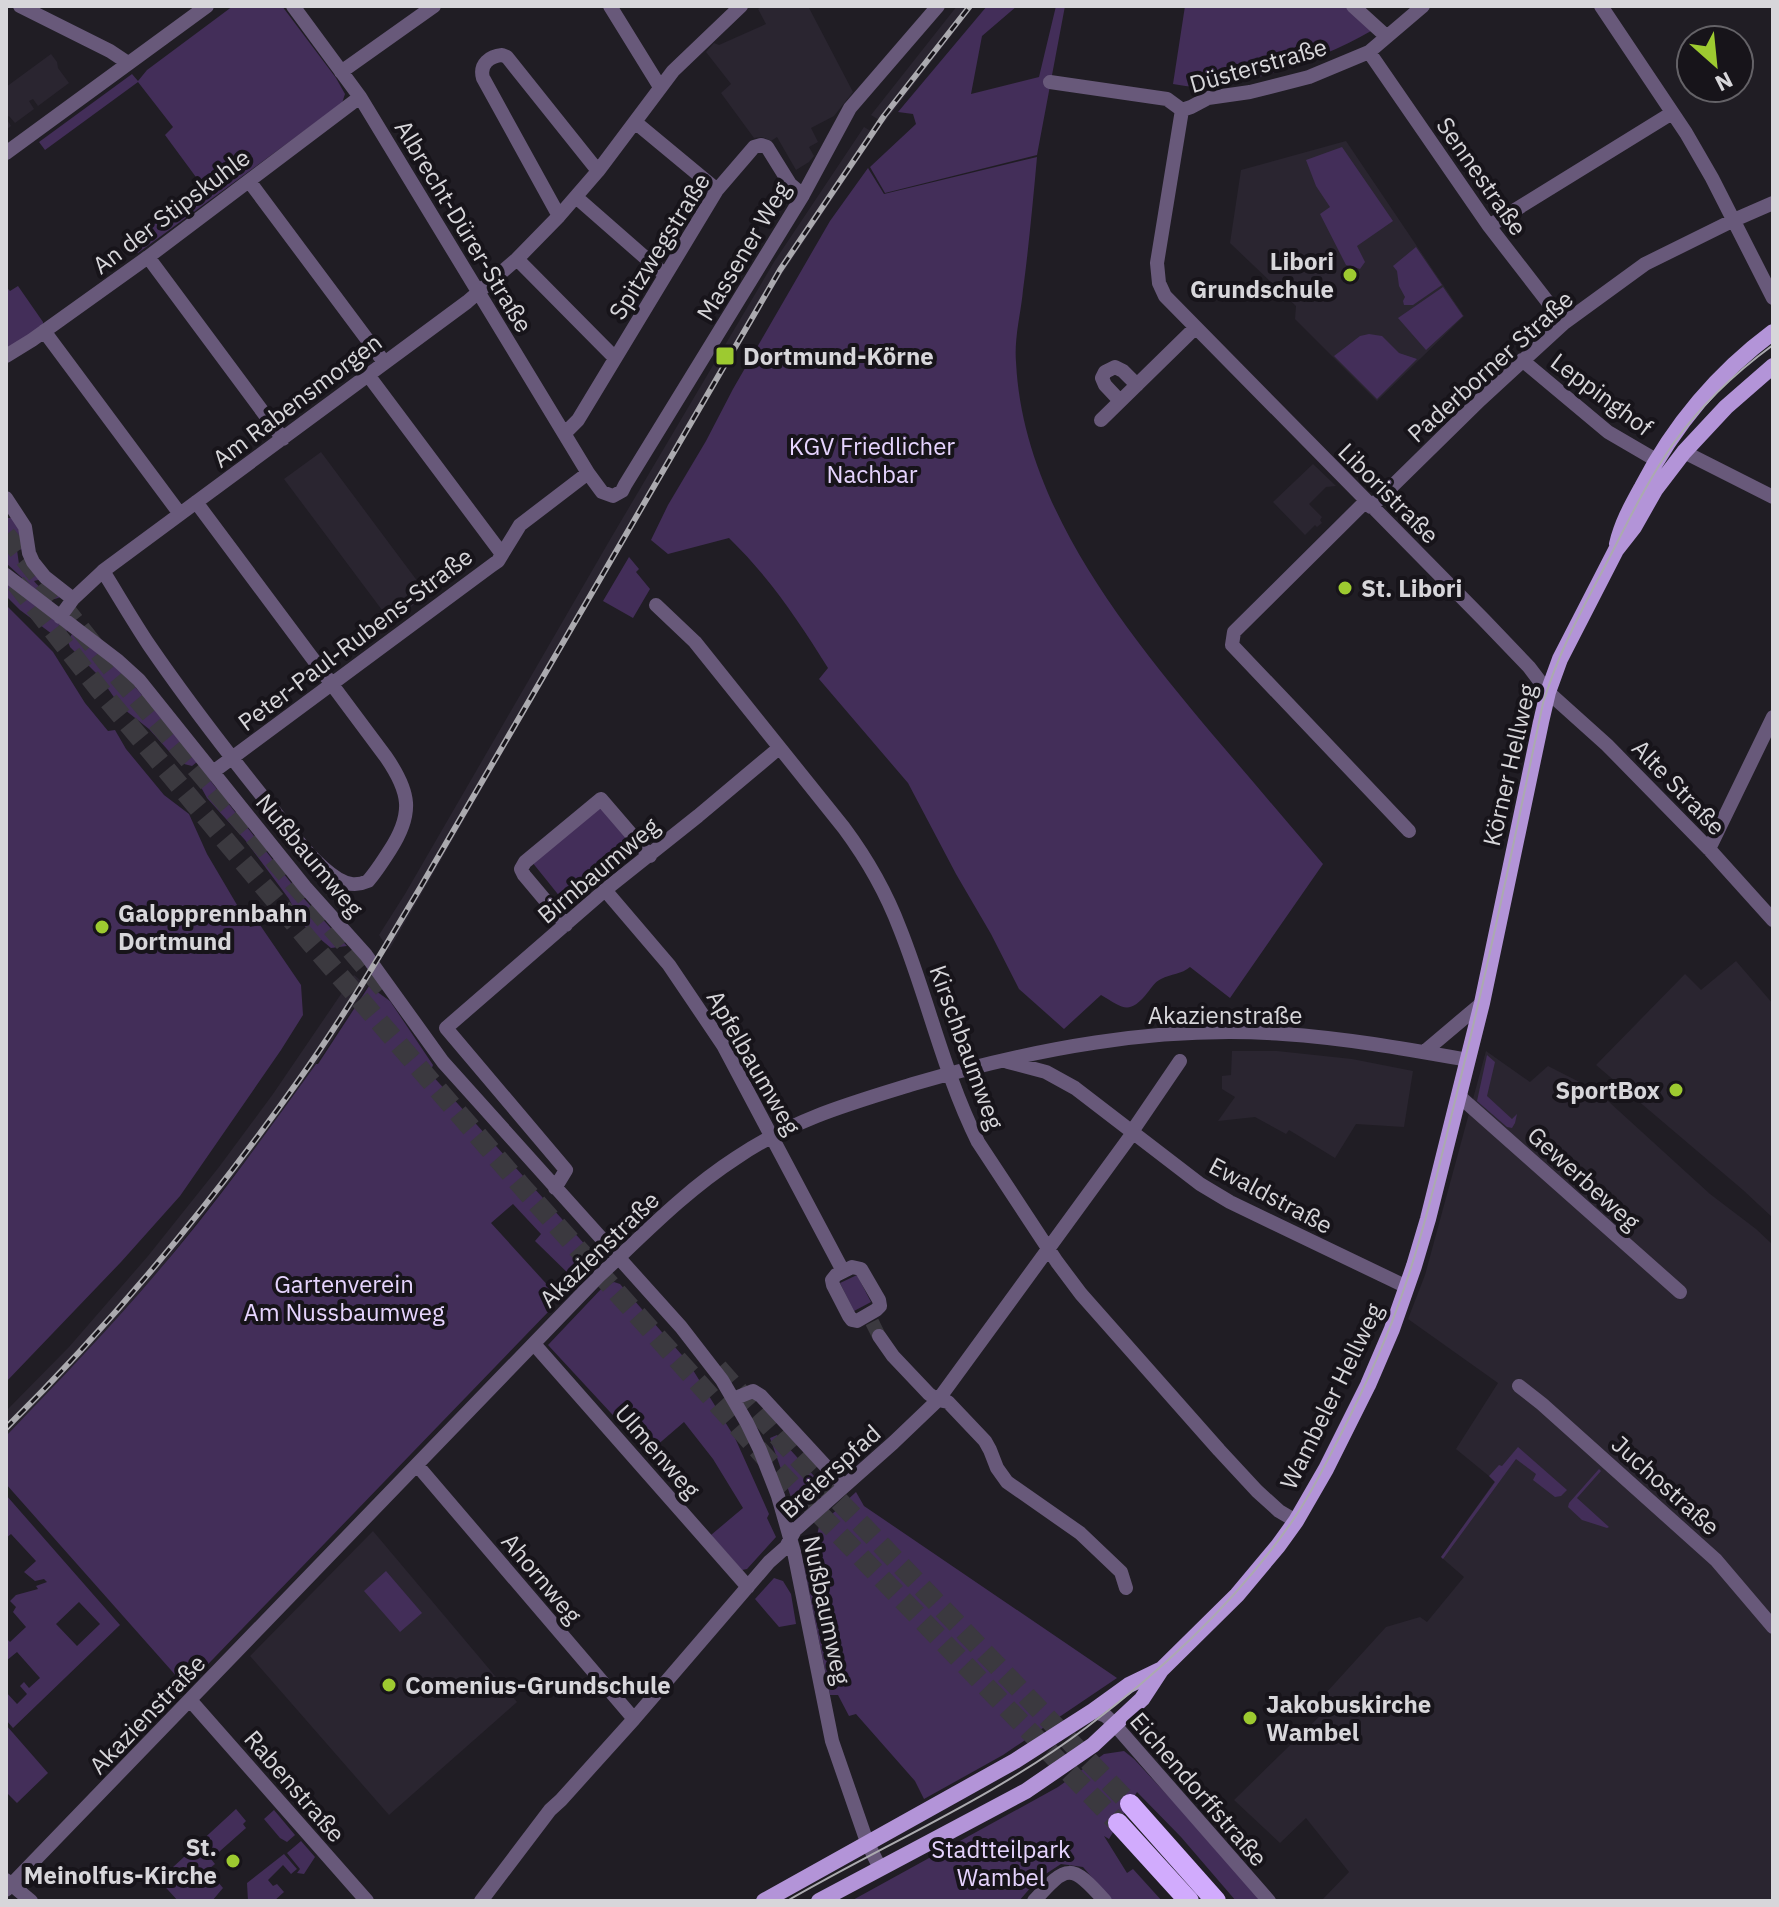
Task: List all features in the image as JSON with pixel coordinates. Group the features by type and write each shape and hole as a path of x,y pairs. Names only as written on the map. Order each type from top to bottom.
{"highway":[{"path":"1130,1804 1216,1901"},
{"path":"1175,1901 1131,1846 1118,1823 1189,1901"}],"main road":[{"name":"Körner Hellweg","path":"1616,550 1621,526 1656,460 1676,430 1699,401 1773,332"},
{"name":"Körner Hellweg","path":"1482,1003 1548,692 1560,659 1616,550 1634,527 1655,490 1684,452 1726,407 1773,366"},
{"name":"Wambeler Hellweg","path":"819,1901 1026,1791 1074,1759 1142,1699 1161,1670 1237,1595 1278,1546 1326,1469 1392,1329 1428,1219 1482,1003"},
{"name":"Wambeler Hellweg","path":"764,1901 987,1778 1129,1685 1161,1670"}],"street":[{"path":"20,6 128,63"},
{"path":"6,153 207,6"},
{"name":"Albrecht-Dürer-Straße","path":"293,6 360,97 588,473"},
{"path":"341,72 434,6"},
{"path":"610,6 660,87"},
{"name":"Am Rabensmorgen","path":"60,617 73,599 103,571 478,293 517,259 598,171 673,71 741,6"},
{"name":"Massener Weg","path":"588,473 607,495 613,496 622,491 803,195 850,108 938,6"},
{"path":"1353,6 1386,36"},
{"name":"Düsterstraße","path":"1182,110 1208,98 1250,92 1309,77 1369,52 1423,6"},
{"path":"1601,6 1712,178 1773,298"},
{"name":"Sennestraße","path":"1369,52 1489,226 1564,323"},
{"path":"559,216 483,78 483,65 502,55 507,57 598,171"},
{"path":"1050,82 1167,99 1182,110"},
{"name":"An der Stipskuhle","path":"6,356 148,257 360,97"},
{"name":"Liboristraße","path":"1182,110 1157,263 1159,283 1165,296 1529,667 1548,692"},
{"path":"1489,226 1672,113"},
{"path":"635,122 717,190"},
{"name":"Spitzwegstraße","path":"565,433 578,420 717,190 746,154 754,147 767,147 790,184 803,195"},
{"path":"249,181 384,362"},
{"path":"576,197 665,275"},
{"name":"Paderborner Straße","path":"1409,831 1232,645 1234,632 1564,323 1645,264 1773,203"},
{"path":"148,257 283,439"},
{"path":"517,259 615,358"},
{"path":"1101,420 1195,328"},
{"path":"44,331 180,514"},
{"name":"Leppinghof","path":"1522,360 1608,432 1656,460"},
{"path":"1120,401 1105,385 1102,378 1105,372 1115,367 1137,385"},
{"path":"368,375 502,554"},
{"path":"1684,452 1773,497"},
{"name":"Peter-Paul-Rubens-Straße","path":"213,772 498,561 520,525 588,473"},
{"path":"6,498 25,527 33,562 45,577 73,599"},
{"path":"196,502 332,685"},
{"name":"Nußbaumweg","path":"103,571 147,642 231,758 289,829 329,873 345,882 360,884 371,878 400,834 405,821 405,794 393,767 332,685"},
{"name":"Nußbaumweg","path":"6,575 139,680 305,887 366,955 443,1062 696,1344 733,1399 772,1480 802,1588 832,1741 867,1842 880,1868"},
{"name":"Kirschbaumweg","path":"656,605 695,642 844,828 877,878 900,927 949,1074 978,1142 1048,1248 1081,1294 1219,1450 1279,1511 1296,1521"},
{"name":"Alte Straße","path":"1548,692 1607,745 1709,849 1773,920"},
{"path":"1709,849 1766,750 1773,717"},
{"name":"Birnbaumweg","path":"555,1188 566,1170 446,1028 640,860 650,856 779,748"},
{"path":"566,925 521,869 525,862 601,799 650,856"},
{"name":"Apfelbaumweg","path":"605,890 683,984 723,1045 843,1271 832,1280 852,1320 873,1324 893,1356 938,1400 948,1402 985,1441 1007,1482 1080,1533 1121,1572 1126,1588"},
{"path":"1424,1052 1482,1003"},
{"name":"Akazienstraße","path":"8,1885 619,1258 702,1182 772,1136 835,1108 949,1074 1052,1049 1128,1039 1209,1033 1304,1036 1353,1040 1468,1060"},
{"path":"1046,1072 1045,1059 1052,1049"},
{"name":"Ewaldstraße","path":"999,1061 1046,1072 1075,1088 1129,1137 1230,1202 1407,1287"},
{"name":"Breierspfad","path":"481,1901 550,1810 634,1719 769,1562 786,1547 795,1530 938,1400 1129,1137 1180,1061"},
{"name":"Gewerbeweg","path":"1459,1096 1680,1292"},
{"path":"843,1271 852,1267 861,1269 879,1300 880,1306 873,1324"},
{"name":"Ulmenweg","path":"534,1344 748,1587"},
{"name":"Juchostraße","path":"1519,1386 1716,1560 1773,1627"},
{"path":"733,1399 753,1391 761,1396 844,1486"},
{"name":"Ahornweg","path":"417,1465 634,1719"},
{"name":"Rabenstraße","path":"190,1700 367,1901"},
{"name":"Eichendorffstraße","path":"1093,1711 1106,1716 1115,1725 1269,1901"},
{"path":"1034,1901 1057,1876 1065,1873 1078,1875 1087,1881 1105,1901"},
{"path":"8,1885 31,1901"}],"shaded area":[{"path":"762,6 808,6 853,92 834,116 811,128 818,142 809,147 814,156 796,170 777,137 771,141 754,138 721,93 731,84 706,52 714,43 719,45 766,24 758,9"},
{"path":"957,6 974,6 884,123 871,115"},
{"path":"51,54 69,83 38,106 33,99 29,101 34,109 15,123 9,116 6,118 6,87"},
{"path":"864,127 876,134 780,277 389,950 379,935 774,262"},
{"name":"Libori Grundschule","path":"1346,141 1464,316 1377,401 1295,319 1296,306 1230,243 1241,170"},
{"path":"321,452 421,586 425,584 432,592 381,628 373,617 382,610 284,479"},
{"path":"1313,464 1336,486 1326,487 1309,504 1322,517 1322,523 1317,527 1315,525 1305,535 1273,502"},
{"path":"1736,961 1773,1004 1773,1218 1596,1065 1685,974 1701,990"},
{"path":"354,975 367,986 323,1054 253,1151 162,1267 87,1353 6,1436 6,1411 69,1347 148,1256 273,1094"},
{"path":"1232,1051 1277,1051 1352,1059 1413,1071 1404,1127 1356,1124 1335,1158 1289,1130 1286,1134 1255,1117 1218,1121 1235,1097 1222,1089 1222,1076 1231,1075"},
{"path":"1486,1051 1530,1082 1548,1066 1597,1091 1710,1194 1773,1245 1773,1901 1321,1901 1349,1872 1306,1818 1280,1843 1234,1800 1324,1712 1316,1704 1386,1627 1420,1617 1427,1622 1464,1577 1441,1557 1495,1481 1456,1449 1498,1383 1408,1319 1425,1275"},
{"name":"Comenius-Grundschule","path":"373,1531 517,1702 389,1815 250,1656"}],"green space":[{"path":"233,6 282,6 336,78 345,94 342,103 138,253 133,240 204,188 165,135 173,127 138,82 45,150 39,142 132,74 138,81 147,70"},
{"path":"987,6 1017,6 982,36 971,94 1039,77 1056,6 1065,6 1037,155 885,193 870,167 916,124 913,114 898,112"},
{"path":"1185,6 1344,6 1371,31 1332,51 1264,76 1198,87 1173,84"},
{"path":"1342,147 1393,221 1357,246 1365,262 1360,269 1346,265 1320,214 1330,207 1316,186 1306,160"},
{"name":"KGV Friedlicher Nachbar","path":"1037,157 1016,362 1023,415 1037,466 1058,515 1114,609 1180,695 1323,864 1230,998 1190,967 1159,980 1131,1007 1121,1006 1101,995 1064,1029 1019,989 908,783 819,679 828,668 758,568 729,538 668,554 651,540 830,221 868,168 884,194"},
{"path":"1416,247 1442,285 1413,305 1404,305 1405,297 1393,266"},
{"path":"18,286 43,325 6,350 6,287 10,291"},
{"path":"1443,287 1463,316 1426,350 1398,318"},
{"path":"1360,336 1382,336 1399,353 1417,359 1377,399 1334,356"},
{"path":"6,518 16,518 24,549 17,550 23,572 38,574 42,579 34,581 39,586 64,595 54,599 46,597 6,563"},
{"path":"629,557 650,589 633,618 603,601"},
{"path":"6,583 67,630 63,640 20,610 6,596"},
{"name":"Galopprennbahn Dortmund","path":"6,605 53,652 85,703 108,731 115,730 126,749 164,795 189,814 207,854 250,927 260,925 301,985 303,1015 180,1196 6,1382"},
{"path":"72,634 132,683 197,762 192,766 175,758 149,729 120,706 100,677 70,647 68,641"},
{"path":"202,770 299,893 347,946 331,948 301,923 289,899 245,840 207,798 198,772"},
{"path":"601,803 640,849 569,908 532,862"},
{"name":"Gartenverein Am Nussbaumweg","path":"369,986 390,1001 433,1065 430,1073 589,1249 593,1262 577,1282 535,1241 541,1234 513,1204 491,1223 552,1290 551,1309 186,1687 6,1484 6,1436 104,1333 181,1244 318,1064"},
{"path":"1487,1055 1495,1062 1487,1096 1512,1119 1517,1114 1512,1128 1477,1101"},
{"path":"857,1275 871,1302 854,1311 840,1283"},
{"path":"614,1282 620,1284 688,1362 735,1438 776,1537 747,1569 742,1570 711,1535 743,1508 713,1459 684,1422 648,1453 548,1345 603,1287"},
{"path":"777,1435 814,1476 826,1473 833,1481 804,1506 793,1503 770,1438"},
{"path":"1518,1447 1567,1490 1555,1497 1533,1480 1536,1474 1516,1459 1443,1559 1441,1557 1495,1482 1489,1476"},
{"path":"1599,1469 1601,1471 1577,1498 1607,1528 1582,1520 1568,1507"},
{"path":"856,1492 864,1506 1117,1678 1003,1755 924,1799 915,1781 856,1714 849,1716 838,1695 830,1695 804,1566 814,1551 819,1526"},
{"path":"6,1495 120,1625 13,1728 6,1720 6,1692 17,1704 27,1694 20,1686 24,1682 29,1688 40,1678 17,1652 6,1661 6,1638 10,1642 26,1627 13,1612 16,1607 10,1601 16,1595 38,1589 36,1586 47,1582 44,1579 35,1581 24,1572 36,1561 11,1534 6,1538","holes":["79,1602 100,1624 77,1646 56,1624"]},
{"path":"386,1571 422,1613 400,1632 364,1591"},
{"path":"774,1578 783,1581 791,1594 796,1624 779,1627 755,1599"},
{"path":"6,1725 48,1773 17,1803 6,1792"},
{"name":"Stadtteilpark Wambel","path":"1124,1751 1196,1826 1261,1901 1236,1901 1137,1792 1109,1839 1104,1836 1127,1873 1133,1869 1162,1901 1112,1901 1083,1867 1061,1864 1038,1879 1019,1901 851,1901 1058,1787 1104,1754"},
{"path":"236,1809 246,1821 243,1824 246,1828 211,1859 215,1864 205,1872 213,1883 218,1882 223,1888 212,1901 178,1901 159,1880"},
{"path":"274,1810 295,1835 287,1842 264,1819"},
{"path":"301,1841 315,1857 304,1874 297,1873 300,1869 287,1853"},
{"path":"284,1854 297,1869 291,1874 283,1865 268,1880 284,1892 274,1901 248,1901 247,1883"}],"tunnel":[{"path":"6,535 117,675 390,996"},
{"path":"16,583 99,689 311,943 524,1189 773,1466 1118,1823"},
{"path":"872,1322 879,1336"},
{"path":"718,1368 791,1451 1130,1804"}],"tram line":[{"path":"787,1901 978,1798 1087,1727 1199,1631 1249,1578 1300,1510 1367,1381 1412,1265 1469,1044 1543,703 1555,668 1637,505 1673,444 1719,391 1773,345"}],"railway":[{"path":"6,1428 84,1347 158,1262 229,1174 313,1060 420,888 780,270 884,116 970,6"}],"place":[{"name":"Libori Grundschule","path":"1350,275"},
{"name":"Dortmund-Körne","path":"725,356"},
{"name":"St. Libori","path":"1345,588"},
{"name":"Galopprennbahn Dortmund","path":"102,927"},
{"name":"SportBox","path":"1676,1090"},
{"name":"Comenius-Grundschule","path":"389,1685"},
{"name":"Jakobuskirche Wambel","path":"1250,1718"},
{"name":"St. Meinolfus-Kirche","path":"233,1861"}]}
